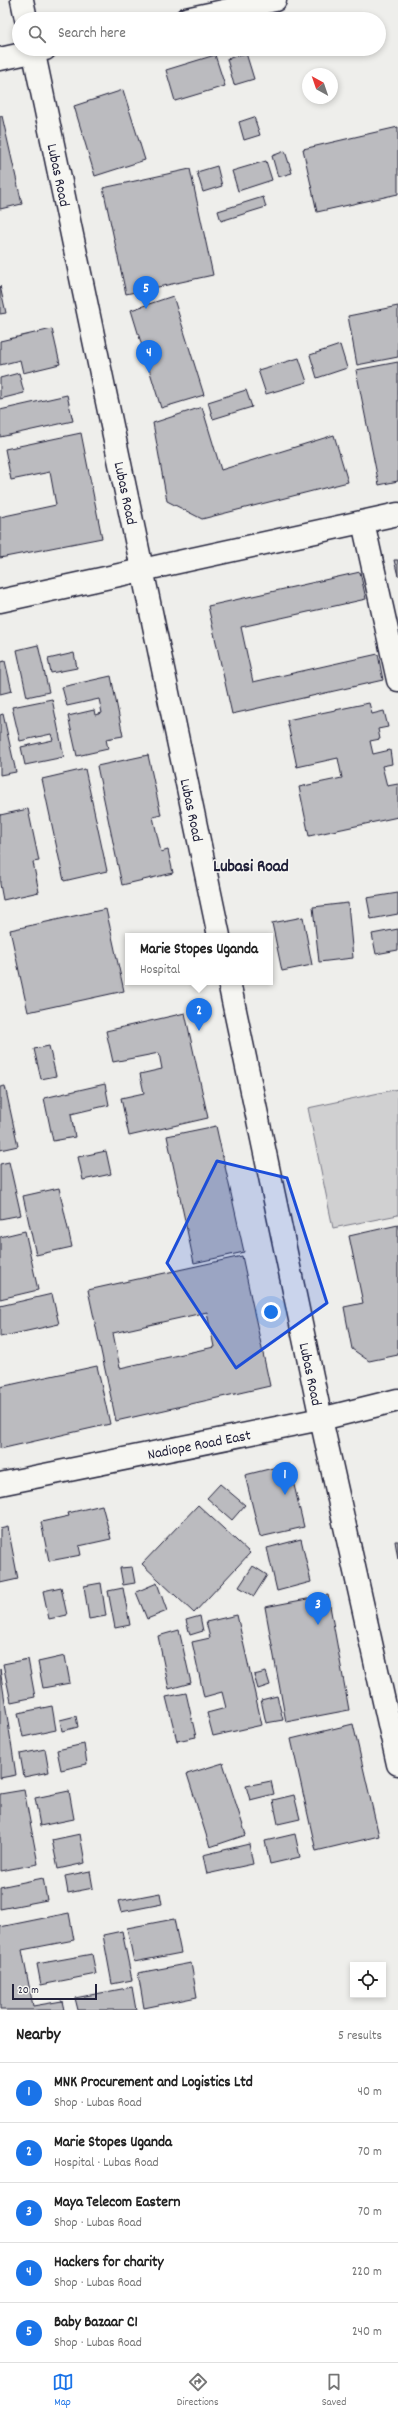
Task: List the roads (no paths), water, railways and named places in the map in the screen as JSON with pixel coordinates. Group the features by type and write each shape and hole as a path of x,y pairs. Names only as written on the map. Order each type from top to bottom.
{"street":[{"path":"22,0 25,12"},
{"path":"214,12 253,2 275,0"},
{"path":"0,59 12,56"},
{"name":"Lubas Road","path":"38,56 142,570 218,933"},
{"path":"0,601 398,514"},
{"path":"363,522 398,680"},
{"name":"Lubas Road","path":"230,985 321,1419 398,1764"},
{"name":"Nadiope Road East","path":"0,1484 321,1419 398,1400"}],"place":[{"name":"Baby Bazaar C1","path":"146,309"},
{"name":"Hackers for charity","path":"149,373"},
{"name":"Marie Stopes Uganda","path":"199,1031"},
{"name":"MNK Procurement and Logistics Ltd","path":"285,1495"},
{"name":"Maya Telecom Eastern","path":"318,1625"}],"district":[{"name":"Lubasi Road","path":"251,865"}]}
